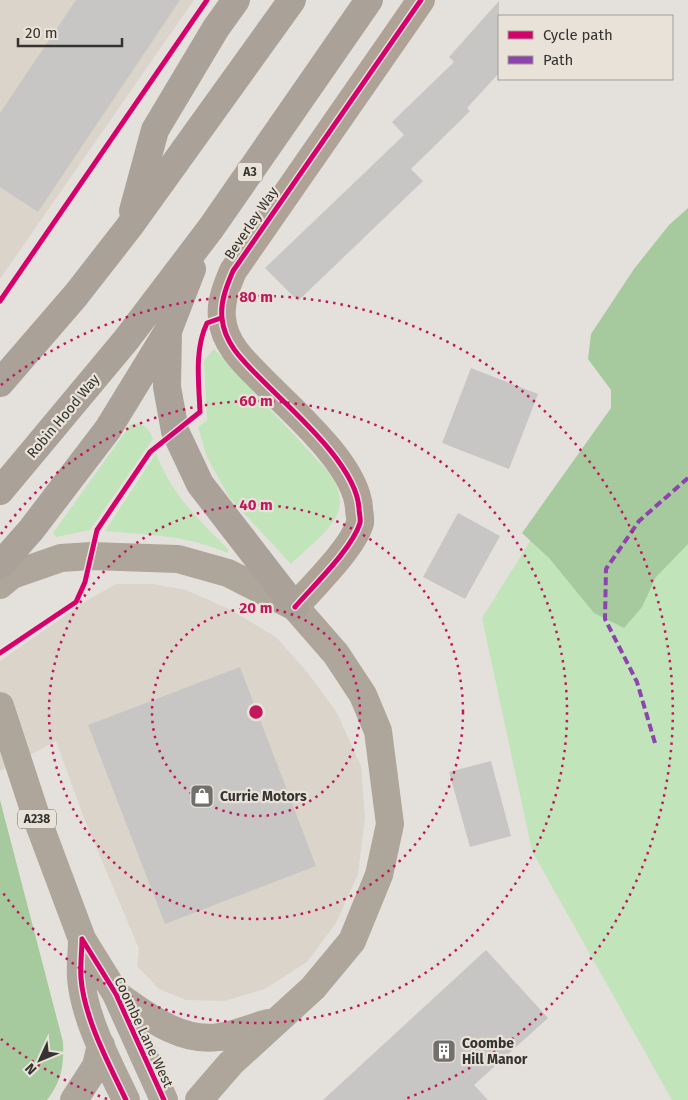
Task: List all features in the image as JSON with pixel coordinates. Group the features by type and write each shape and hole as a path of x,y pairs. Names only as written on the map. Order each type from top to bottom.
{"highway":[{"path":"129,227 154,130 216,28 236,0"},
{"path":"0,383 76,295 129,227 292,0"},
{"name":"A3","path":"211,228 369,0"},
{"path":"0,564 31,530 108,429 168,331 183,289 211,228"},
{"name":"Robin Hood Way","path":"0,491 126,340 211,228"},
{"path":"168,331 167,387 175,431 200,484 295,607"}],"main road":[{"path":"0,585 12,575 61,558 91,556 178,558 228,573 295,607 336,654 363,695 378,731 390,824 379,875 352,941 313,988 274,1021 231,1062 199,1100"},
{"name":"A238","path":"0,706 36,816 81,935 81,978 101,1045 126,1100"},
{"name":"Coombe Lane West","path":"81,935 116,994 164,1100"},
{"path":"116,994 152,1020 182,1034 218,1038 274,1021"},
{"path":"74,1100 96,1066 101,1045"}],"street":[{"name":"Beverley Way","path":"295,607 344,550 360,523 359,500 349,475 327,447 240,357 227,338 221,318 226,286 244,254 421,0"}],"shaded area":[{"path":"0,0 194,0 0,279"},
{"path":"116,584 153,584 186,590 229,609 276,637 308,673 337,713 361,766 365,818 358,874 336,923 307,962 265,989 224,1001 186,1000 159,989 137,966 139,949 84,818 56,741 0,771 0,661 86,601"}],"green space":[{"path":"688,208 688,544 656,577 642,607 624,628 594,613 549,558 522,533 611,408 611,390 588,359 591,334 634,269 669,225"},
{"path":"688,302 688,1100 672,1100 532,851 482,618 609,415"},
{"path":"214,349 325,468 335,484 340,498 339,510 334,521 291,564 229,497 207,457 198,427 207,420 204,360"},
{"path":"140,423 148,429 153,439 90,530 56,537 53,533 131,424"},
{"path":"156,453 162,468 178,494 229,550 227,553 182,539 105,531"},
{"path":"0,800 63,1042 61,1072 56,1086 47,1100 0,1100"}],"building":[{"path":"76,0 180,0 38,212 0,187 0,113"},
{"path":"499,1 498,74 467,108 470,111 411,169 423,181 298,301 265,268 404,135 392,122 454,62 449,57"},
{"path":"471,368 538,394 509,469 442,443"},
{"path":"458,513 500,536 465,599 423,577"},
{"name":"Currie Motors","path":"240,667 316,866 165,924 88,725"},
{"path":"491,761 511,836 470,847 449,772"},
{"name":"Coombe Hill Manor","path":"486,950 548,1018 474,1085 488,1100 323,1100"}],"marked path":[{"path":"655,743 637,682 605,619 606,569 639,521 688,478"}],"cycle path":[{"path":"0,301 207,0"},
{"path":"295,607 349,544 360,523 359,508 355,491 346,473 320,438 235,351 226,336 222,318 223,300 233,271 421,0"},
{"path":"0,653 76,602 85,582 97,530 150,452 200,412 198,367 200,344 207,323 221,318"},
{"path":"82,939 116,994 164,1100"},
{"path":"82,939 81,978 87,1009 98,1040 126,1100"}],"place":[{"name":"Currie Motors","path":"202,796"},
{"name":"Coombe Hill Manor","path":"444,1051"}]}
